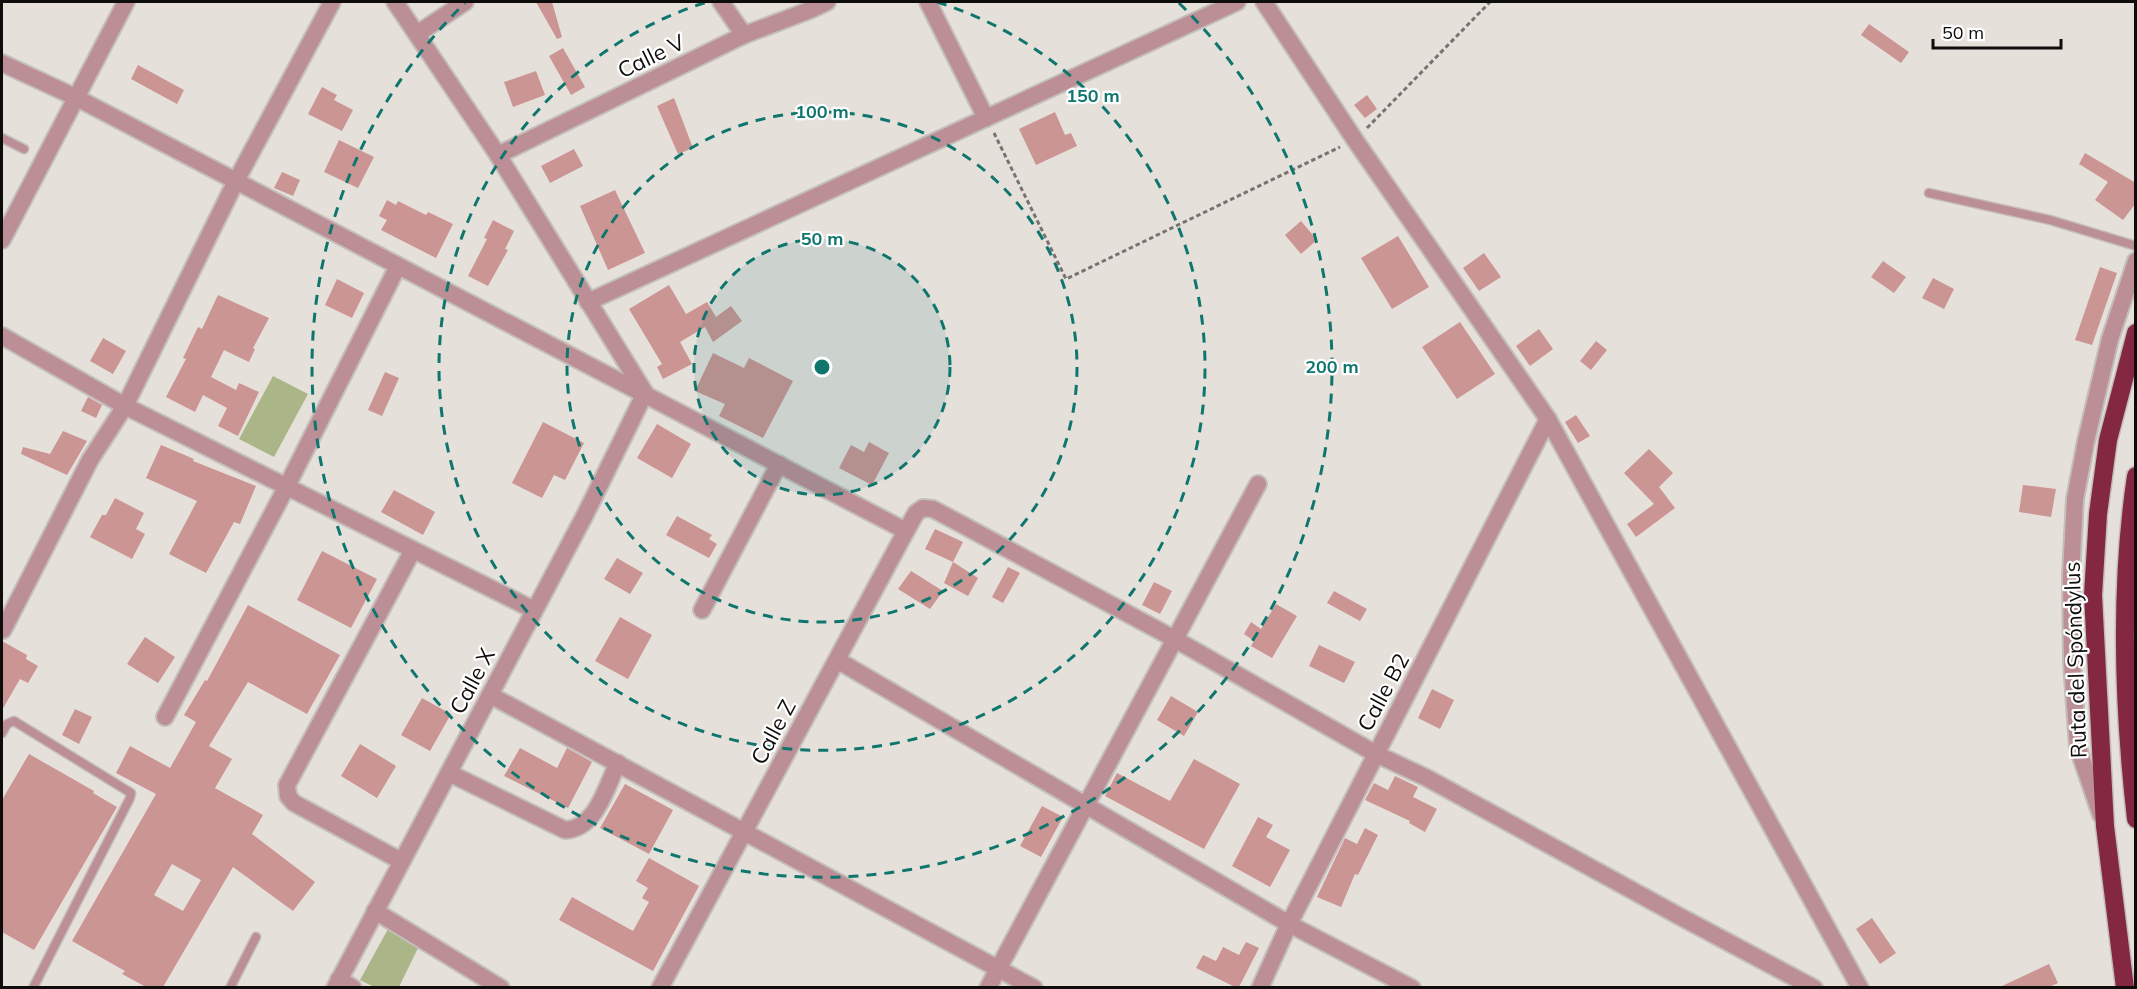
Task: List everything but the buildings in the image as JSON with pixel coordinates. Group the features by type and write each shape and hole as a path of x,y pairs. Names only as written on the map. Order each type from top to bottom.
{"highway":[{"name":"Ruta del Spóndylus","path":"2125,987 2105,826 2093,595 2098,514 2108,440 2136,333"},
{"path":"2136,476 2129,518 2124,674 2136,819"}],"street":[{"path":"2,240 126,2"},
{"path":"3,630 90,459 125,406 236,181 332,2"},
{"path":"395,2 498,155 645,393"},
{"path":"417,34 465,2"},
{"path":"721,2 744,35"},
{"name":"Calle V","path":"498,155 744,35 827,2"},
{"path":"928,2 986,118"},
{"path":"588,302 1237,2"},
{"path":"1264,2 1355,140 1548,419 1860,987"},
{"path":"2,63 75,97 906,531"},
{"path":"2105,826 2078,748 2072,663 2071,574 2075,500 2110,339 2136,261"},
{"path":"165,717 287,486 398,266"},
{"path":"2,336 125,406 534,610"},
{"name":"Calle X","path":"342,985 375,911 586,513 645,393"},
{"name":"Calle B2","path":"1260,987 1289,924 1548,419"},
{"path":"702,610 779,464"},
{"path":"988,987 1258,484"},
{"name":"Calle Z","path":"660,987 746,832 906,531 916,513 923,508 933,509 1174,639"},
{"path":"401,861 294,803 288,796 287,785 413,550"},
{"path":"1174,639 1376,754 1427,778 1814,987"},
{"path":"837,660 1289,924 1412,987"},
{"path":"490,695 1034,987"},
{"path":"448,773 565,830 576,830 595,810 618,763"},
{"path":"375,911 501,987"}],"lane":[{"path":"2,138 24,149"},
{"path":"1929,194 2050,220 2136,246"},
{"path":"2,734 7,723 14,721 131,793 33,987"},
{"path":"230,987 256,937"}],"path":[{"path":"986,118 1066,279 1355,140 1490,2"}],"green space":[{"path":"273,376 308,394 274,457 239,439"},
{"path":"388,929 419,946 399,987 374,987 360,980"}]}
